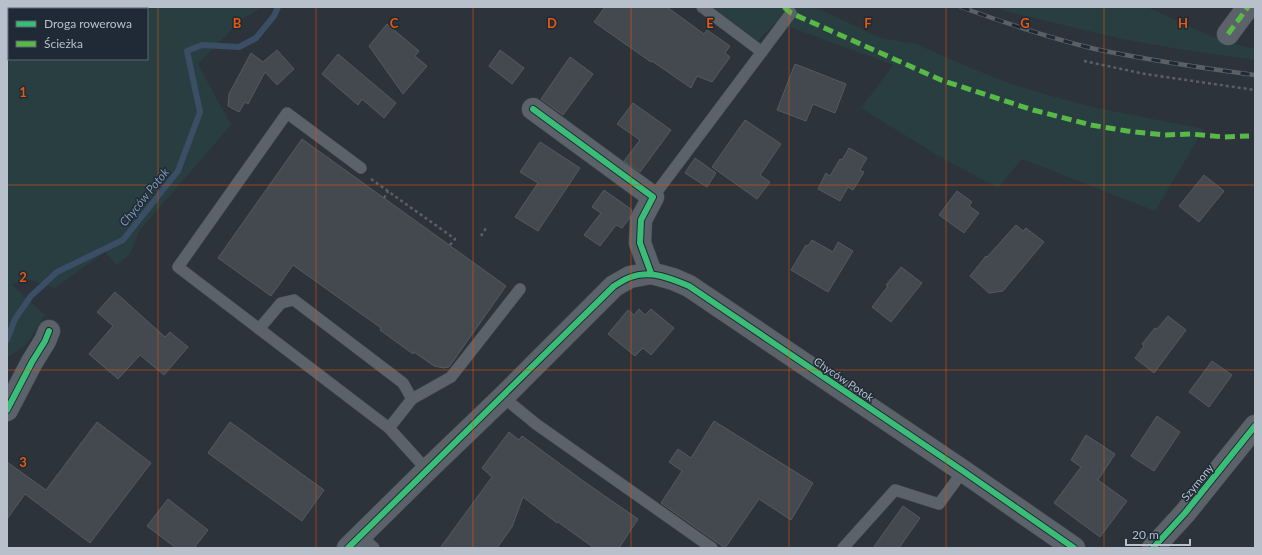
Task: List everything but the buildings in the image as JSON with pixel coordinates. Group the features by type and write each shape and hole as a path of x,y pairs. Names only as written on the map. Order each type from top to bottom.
{"street":[{"path":"1228,34 1248,7"},
{"path":"533,109 653,197 641,220 640,243 651,273"},
{"name":"Chyców Potok","path":"361,544 427,470 503,397 614,286 630,277 651,273 673,279 688,286 963,471 1074,548"},
{"path":"7,410 49,331"},
{"name":"Szymony","path":"1153,548 1185,513 1255,426"}],"lane":[{"path":"702,7 762,52"},
{"path":"653,197 791,13"},
{"path":"364,172 287,113 178,267 389,428 427,470"},
{"path":"389,428 412,399 451,377 520,289"},
{"path":"259,329 281,303 294,300 403,383 412,399"},
{"path":"503,397 536,424 712,548"},
{"path":"843,548 895,490 939,504 963,471"}],"path":[{"path":"1084,61 1144,74 1255,90"},
{"path":"364,172 455,239 450,245"},
{"path":"384,198 388,191"},
{"path":"481,236 486,228"}],"green space":[{"path":"263,7 241,20 198,64 231,125 140,230 130,254 116,265 105,252 55,288 24,278 12,285 45,315 27,344 7,358 7,58 8,57 8,60 148,60 148,8 86,8"},
{"path":"712,7 815,7 881,38 916,44 1011,84 1097,108 1204,129 1155,211 1022,159 998,188 937,155 861,108 893,65 776,22 758,41"},
{"path":"995,7 1147,7 1208,35 1227,42 1255,49 1255,60 1122,39 1009,12"}],"waterway":[{"name":"Chyców Potok","path":"7,340 15,319 31,296 57,272 123,240 178,171 200,112 187,51 202,45 239,47 256,38 274,16 278,7"}],"railway":[{"path":"961,7 1028,30 1095,49 1175,64 1255,75"}],"marked path":[{"path":"784,7 791,13 941,80 1033,110 1091,125 1127,131 1164,135 1191,134 1224,137 1249,136"},
{"path":"1228,34 1248,7"}],"cycle path":[{"path":"533,109 653,197 641,220 640,243 651,273"},
{"path":"348,548 614,286 631,277 646,274 668,278 689,286 963,471 1074,548"},
{"path":"7,410 49,331"},
{"path":"1153,548 1185,513 1255,426"}]}
